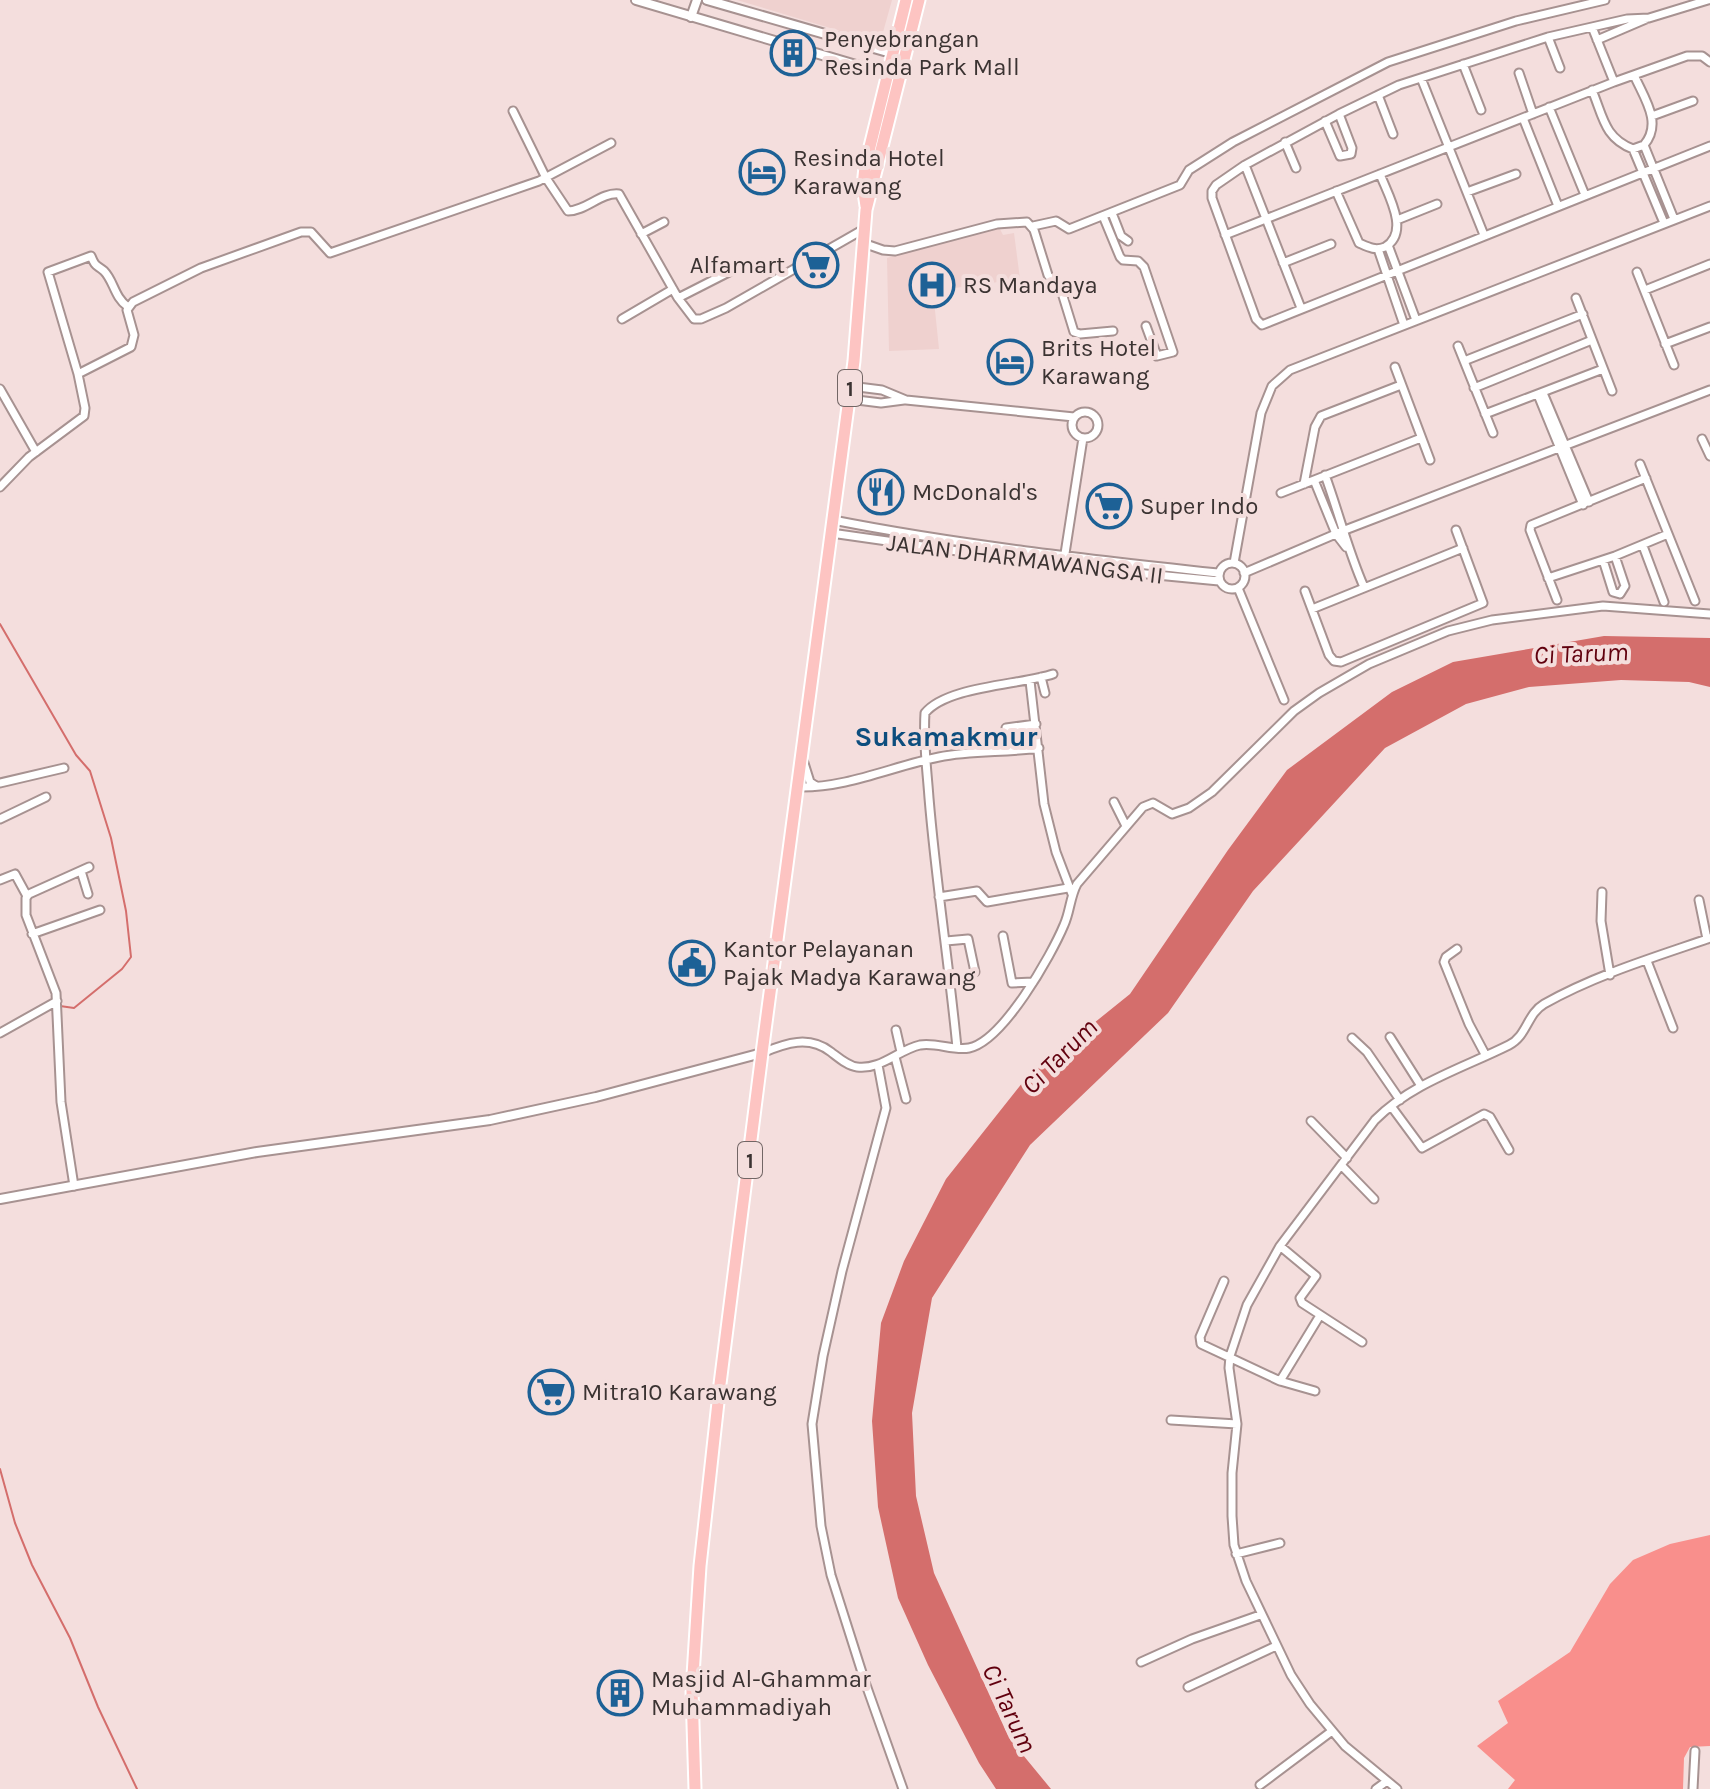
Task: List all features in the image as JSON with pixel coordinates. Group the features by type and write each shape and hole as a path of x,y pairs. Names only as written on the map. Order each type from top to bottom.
{"main road":[{"name":"1","path":"866,210 863,186 865,167 906,0"},
{"name":"1","path":"695,1789 692,1691 700,1566 762,1053 849,399 866,210 919,0"}],"street":[{"path":"636,0 900,78"},
{"path":"691,17 697,0"},
{"path":"707,0 884,51"},
{"path":"863,243 895,251 997,224 1023,221 1033,226 1056,221 1069,229 1180,185 1192,168 1233,142 1388,62 1516,21 1605,0"},
{"path":"1597,40 1649,18 1708,0"},
{"path":"1649,18 1627,19 1548,37 1421,78 1325,121 1245,165 1216,185 1212,191 1225,235 1260,323 1265,324 1386,273 1710,146"},
{"path":"1592,27 1614,82"},
{"path":"1548,37 1560,68"},
{"path":"1225,235 1614,82 1687,56 1702,56 1710,62"},
{"path":"1463,64 1481,110"},
{"path":"1519,73 1533,114"},
{"path":"1592,90 1609,134 1620,144 1633,149 1644,145 1652,134 1652,116 1634,75"},
{"path":"1421,78 1484,235"},
{"path":"1378,95 1393,134"},
{"path":"1652,116 1693,101"},
{"path":"1549,107 1585,195"},
{"path":"513,111 546,178 565,208 572,212 611,194 619,194 678,298 694,319 726,308 864,229"},
{"path":"1325,121 1340,156 1351,154 1352,148 1339,114"},
{"path":"1523,118 1558,206"},
{"path":"1285,142 1296,168"},
{"path":"128,307 201,268 301,232 311,232 328,252 333,253 546,178 611,143"},
{"path":"1644,145 1674,219"},
{"path":"1633,149 1664,223"},
{"path":"1245,165 1301,308"},
{"path":"1336,191 1359,243 1378,249 1388,245 1395,234 1397,220 1380,174"},
{"path":"1467,192 1516,174"},
{"path":"1397,220 1437,204"},
{"path":"1234,563 1261,413 1278,377 1710,206"},
{"path":"1112,213 1121,236 1128,241"},
{"path":"1103,216 1120,257 1138,261 1144,267 1173,352 1157,356 1146,326"},
{"path":"641,234 664,222"},
{"path":"1033,226 1046,270 1060,288 1074,332 1113,331"},
{"path":"1283,263 1331,244"},
{"path":"1388,245 1416,320"},
{"path":"1378,249 1404,325"},
{"path":"0,487 36,452 84,416 78,374 48,272 91,256 96,268 104,272 118,299 128,307 135,339 131,347 78,374"},
{"path":"1645,290 1710,264"},
{"path":"678,298 731,271"},
{"path":"1637,272 1674,365"},
{"path":"622,319 673,289"},
{"path":"1576,298 1612,391"},
{"path":"1464,361 1583,314"},
{"path":"1665,344 1710,327"},
{"path":"1474,388 1592,340"},
{"path":"1458,346 1493,433"},
{"path":"1395,367 1430,460"},
{"path":"1485,414 1603,369"},
{"path":"1304,484 1315,427 1321,416 1401,385"},
{"path":"850,386 882,390 906,400"},
{"path":"0,389 36,452"},
{"path":"1244,573 1345,530 1710,390"},
{"path":"1540,394 1586,504"},
{"path":"849,399 881,403 906,400 1074,417 1082,411 1091,412 1098,419 1099,428 1094,436 1083,438 1073,430 1074,417"},
{"path":"1063,566 1083,438"},
{"path":"1281,493 1421,438"},
{"path":"1702,439 1710,456"},
{"path":"1640,464 1695,601"},
{"path":"1325,475 1345,530 1348,549 1364,587"},
{"path":"1557,600 1530,530 1531,525 1646,478"},
{"path":"1314,480 1336,534 1348,549"},
{"name":"JALAN DHARMAWANGSA II","path":"833,520 900,533 1219,577"},
{"path":"1305,591 1334,661 1341,662 1402,638 1483,603 1456,530"},
{"name":"JALAN DHARMAWANGSA II","path":"831,533 1063,566 1219,577"},
{"path":"1548,578 1643,546 1668,534"},
{"path":"1643,546 1664,602"},
{"path":"1312,609 1463,548"},
{"path":"1603,560 1613,592 1620,594 1625,586 1615,556"},
{"path":"1234,563 1244,573"},
{"path":"1234,563 1227,564 1219,577 1224,587 1238,588 1243,584 1244,573"},
{"path":"1238,588 1284,700"},
{"path":"939,897 977,891 987,902 1070,891 1149,804 1156,804 1172,814 1189,808 1212,792 1294,711 1319,693 1369,664 1448,631 1492,620 1603,606 1710,614"},
{"path":"957,1048 925,761 925,713 930,706 972,690 1030,681 1053,674"},
{"path":"1041,677 1045,693"},
{"path":"0,1199 257,1152 490,1120 596,1097 805,1041 819,1045 853,1066 878,1065 929,1045 969,1048 987,1038 1014,1009 1033,982 1064,925 1070,891 1047,820 1030,681"},
{"path":"1006,728 1036,724"},
{"path":"799,787 819,786 925,761 1039,748"},
{"path":"803,756 810,782 819,786"},
{"path":"0,783 64,768"},
{"path":"0,819 46,797"},
{"path":"1114,802 1126,826"},
{"path":"27,896 85,869 88,894"},
{"path":"0,880 15,874 27,896 24,906 32,934 56,993 61,1102 74,1186"},
{"path":"1602,892 1601,921 1610,975"},
{"path":"1397,1789 1353,1753 1310,1704 1260,1615 1236,1554 1231,1491 1237,1424 1230,1356 1247,1305 1280,1246 1375,1120 1421,1086 1519,1037 1540,1006 1610,975 1709,938 1699,900"},
{"path":"32,934 100,910"},
{"path":"1003,936 1012,983 1033,982"},
{"path":"946,941 968,939 975,972"},
{"path":"1457,949 1444,962 1469,1024 1486,1056"},
{"path":"1647,961 1673,1028"},
{"path":"0,1033 57,1005"},
{"path":"896,1030 906,1099"},
{"path":"1390,1037 1421,1086"},
{"path":"1352,1038 1367,1052 1400,1100"},
{"path":"878,1065 886,1108 823,1356 814,1406 813,1435 823,1537 831,1575 903,1789"},
{"path":"1391,1106 1422,1148 1487,1114 1509,1150"},
{"path":"1311,1121 1374,1199"},
{"path":"1280,1246 1315,1274 1315,1279 1300,1301 1319,1317 1362,1342"},
{"path":"1224,1281 1200,1342 1280,1381 1315,1391"},
{"path":"1280,1381 1319,1317"},
{"path":"1171,1420 1237,1424"},
{"path":"1236,1554 1280,1543"},
{"path":"1141,1662 1192,1639 1260,1615"},
{"path":"1188,1687 1276,1646"},
{"path":"1260,1785 1332,1731"},
{"path":"1693,1789 1695,1751"},
{"path":"1376,1789 1387,1781"}],"shaded area":[{"path":"737,0 892,0 880,43"},
{"name":"RS Mandaya","path":"998,225 1003,235 1014,233 1020,279 933,291 939,349 889,351 887,258"},
{"path":"1710,1535 1710,1746 1690,1747 1684,1758 1683,1789 1508,1789 1515,1780 1477,1746 1508,1723 1498,1701 1570,1652 1610,1584 1633,1560 1670,1544"}],"water":[{"name":"Ci Tarum","path":"1604,636 1710,638 1710,687 1689,682 1621,680 1529,687 1466,704 1385,748 1253,891 1168,1013 1030,1145 932,1298 912,1413 916,1496 934,1573 1009,1738 1051,1789 996,1789 979,1763 928,1665 898,1598 878,1507 872,1421 881,1323 904,1261 946,1179 1027,1077 1130,994 1287,770 1392,692 1453,662"}],"waterway":[{"path":"0,624 76,755 90,771 111,838 126,911 131,957 122,969 74,1008 60,1006"},
{"path":"0,1469 15,1523 32,1565 70,1638 137,1789"}],"place":[{"name":"Penyebrangan Resinda Park Mall","path":"793,53"},
{"name":"Resinda Hotel Karawang","path":"762,172"},
{"name":"Alfamart","path":"816,265"},
{"name":"RS Mandaya","path":"932,285"},
{"name":"Brits Hotel Karawang","path":"1010,362"},
{"name":"McDonald's","path":"881,492"},
{"name":"Super Indo","path":"1109,506"},
{"name":"Kantor Pelayanan Pajak Madya Karawang","path":"692,963"},
{"name":"Mitra10 Karawang","path":"551,1392"},
{"name":"Masjid Al-Ghammar Muhammadiyah","path":"620,1693"}],"district":[{"name":"Sukamakmur","path":"946,736"}]}
